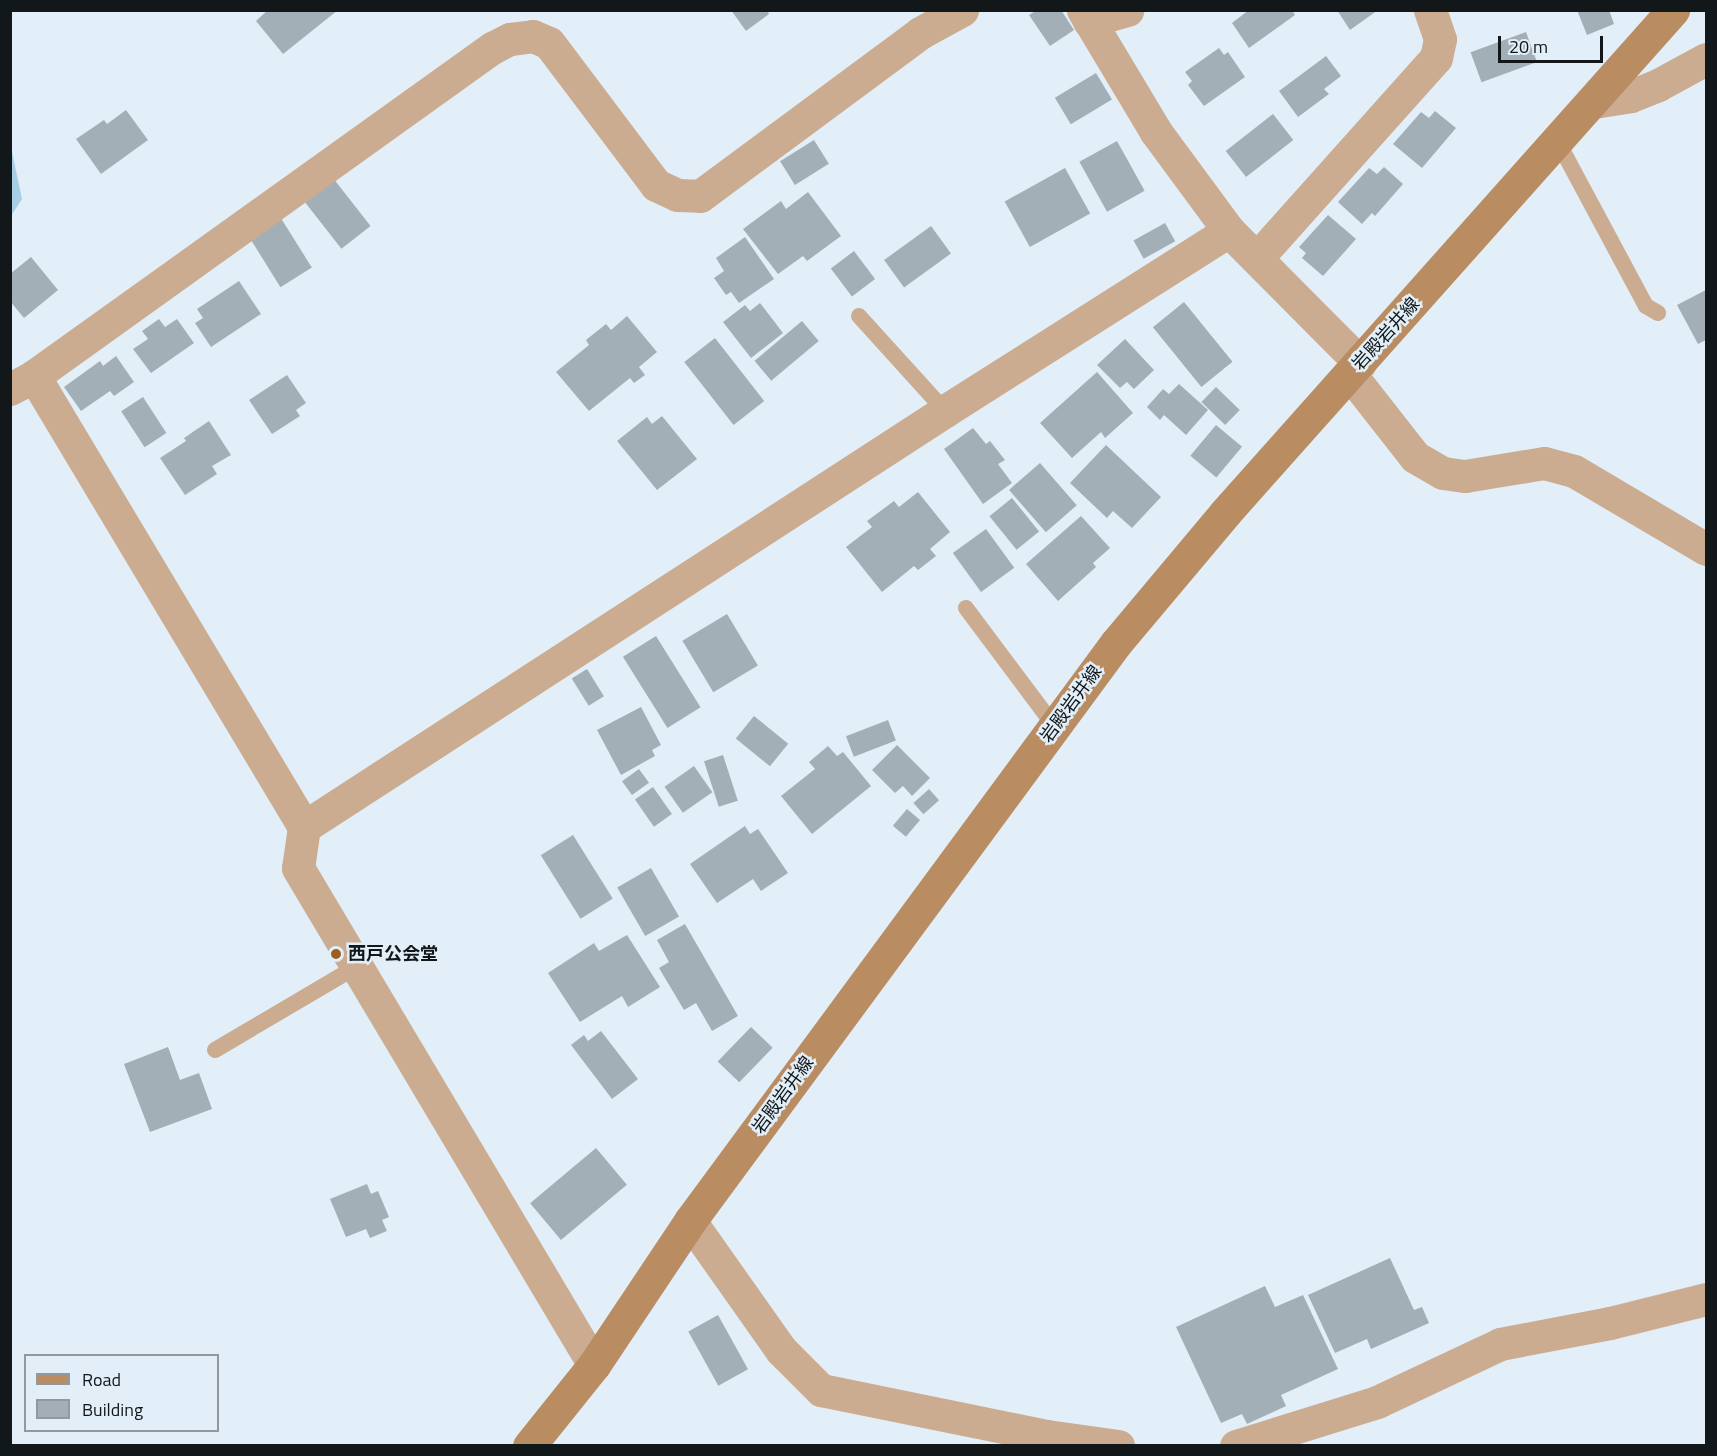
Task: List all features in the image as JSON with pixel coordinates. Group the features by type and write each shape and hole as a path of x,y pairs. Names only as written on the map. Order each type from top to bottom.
{"main road":[{"name":"岩殿岩井線","path":"529,1446 594,1365 690,1221 1116,643 1203,539 1594,102 1673,10"}],"street":[{"path":"594,1365 298,868 304,828 22,382 492,48 510,39 532,36 549,43 656,185 676,195 700,196 920,33 962,10"},
{"path":"1127,10 1086,16 1156,132 1229,231 1257,258 1355,369 1416,457 1443,473 1465,476 1544,463 1574,471 1707,549"},
{"path":"1257,258 1436,58 1440,39 1430,10"},
{"path":"1594,102 1631,96 1658,85 1707,59"},
{"path":"304,828 945,411 1229,231"},
{"path":"690,1221 781,1350 821,1390 1047,1436 1118,1446"},
{"path":"1236,1446 1377,1402 1500,1344 1610,1323 1707,1299"}],"lane":[{"path":"1558,142 1646,306 1658,313"},
{"path":"859,316 945,411"},
{"path":"966,608 1055,727"},
{"path":"215,1050 356,967"}],"shaded area":[{"path":"11,147 22,199 10,216"}],"building":[{"path":"268,10 338,10 283,54 256,21"},
{"path":"731,10 767,10 769,14 746,31"},
{"path":"1037,10 1061,10 1074,30 1050,46 1029,15"},
{"path":"1249,10 1292,10 1295,15 1249,48 1232,23"},
{"path":"1337,10 1378,10 1350,30"},
{"path":"1577,10 1609,10 1614,24 1587,35"},
{"path":"1526,32 1537,62 1482,82 1471,52"},
{"path":"1219,48 1224,55 1228,52 1245,77 1204,106 1188,85 1192,81 1185,72"},
{"path":"1326,56 1341,76 1324,89 1329,94 1298,117 1279,91"},
{"path":"1096,73 1112,100 1071,124 1055,98"},
{"path":"126,110 148,140 101,174 76,139 104,120 107,124"},
{"path":"1435,111 1456,128 1422,168 1393,144 1421,112 1429,118"},
{"path":"1273,114 1293,140 1246,177 1226,151"},
{"path":"814,140 829,164 795,185 780,161"},
{"path":"1117,141 1145,191 1107,212 1079,162"},
{"path":"1384,167 1403,184 1375,216 1372,213 1362,224 1338,202 1369,168 1377,174"},
{"path":"1065,168 1090,213 1030,247 1005,201"},
{"path":"333,178 371,226 341,249 304,201"},
{"path":"808,192 841,236 807,261 803,256 778,274 743,229 781,201 786,209"},
{"path":"279,215 312,268 280,287 248,235"},
{"path":"1328,215 1356,239 1323,276 1302,258 1306,253 1299,247"},
{"path":"1165,223 1175,241 1144,259 1134,240"},
{"path":"931,226 951,254 904,288 884,260"},
{"path":"745,237 774,279 739,303 731,292 726,295 714,278 724,271 716,258"},
{"path":"854,251 875,279 852,296 831,268"},
{"path":"31,257 58,290 24,318 10,301 10,274"},
{"path":"239,281 261,314 211,347 195,323 203,318 197,309"},
{"path":"1706,290 1706,340 1698,344 1677,305"},
{"path":"1184,302 1232,362 1201,387 1153,327"},
{"path":"760,303 783,333 751,358 723,322 745,305 750,311"},
{"path":"627,316 657,352 639,367 645,375 634,383 630,378 589,411 556,372 589,345 586,340 606,324 611,330"},
{"path":"159,319 165,327 177,319 194,343 151,373 133,349 148,339 142,331"},
{"path":"802,321 819,341 771,381 755,361"},
{"path":"715,338 764,401 734,425 684,362"},
{"path":"1125,339 1154,370 1134,389 1127,382 1120,388 1097,365"},
{"path":"116,356 134,382 114,396 110,391 81,411 64,387 100,361 103,366"},
{"path":"1097,372 1133,413 1105,438 1101,432 1072,458 1040,423"},
{"path":"287,375 306,403 296,410 300,416 272,434 249,400"},
{"path":"1179,384 1208,410 1186,435 1164,415 1160,420 1147,407 1163,389 1169,394"},
{"path":"1216,387 1240,410 1225,425 1201,402"},
{"path":"143,397 166,433 145,447 121,411"},
{"path":"662,416 697,459 657,490 617,441 647,417 652,424"},
{"path":"209,421 231,455 212,466 217,474 185,495 160,458 186,441 184,438"},
{"path":"1216,425 1242,447 1216,477 1190,456"},
{"path":"973,428 986,444 990,441 1005,460 998,464 1012,483 983,504 944,449"},
{"path":"1106,445 1161,497 1132,528 1113,511 1107,518 1070,483"},
{"path":"1040,463 1077,505 1046,532 1009,490"},
{"path":"918,492 950,532 930,549 936,556 918,570 914,566 882,592 846,547 872,527 867,521 894,501 899,507"},
{"path":"1012,498 1039,531 1017,550 989,516"},
{"path":"1081,516 1110,548 1093,563 1096,567 1058,601 1026,564"},
{"path":"986,529 1014,568 981,592 953,553"},
{"path":"727,614 758,665 713,692 682,641"},
{"path":"656,636 701,707 667,728 623,657"},
{"path":"587,669 604,696 589,706 572,679"},
{"path":"641,707 661,745 652,750 655,756 621,775 597,730"},
{"path":"754,716 788,744 770,766 736,739"},
{"path":"888,720 896,741 854,757 846,736"},
{"path":"897,745 930,778 912,796 903,786 895,793 872,770"},
{"path":"828,746 837,756 843,752 871,786 812,834 781,796 815,769 809,762"},
{"path":"723,755 738,801 719,807 704,761"},
{"path":"694,766 712,792 683,813 665,787"},
{"path":"639,769 649,783 632,795 622,781"},
{"path":"653,787 672,814 654,827 635,800"},
{"path":"929,789 939,800 923,814 913,803"},
{"path":"907,809 920,820 906,837 893,826"},
{"path":"745,826 750,834 758,829 788,873 761,891 753,879 717,903 690,864"},
{"path":"573,835 613,899 581,919 541,855"},
{"path":"651,868 679,916 645,936 617,888"},
{"path":"685,924 738,1016 712,1031 696,1003 684,1010 659,968 669,962 657,940"},
{"path":"627,935 660,987 628,1007 622,996 580,1022 548,973 594,943 599,951"},
{"path":"751,1027 773,1048 739,1082 718,1062"},
{"path":"601,1031 638,1079 612,1099 571,1045 584,1035 588,1041"},
{"path":"168,1047 180,1080 199,1073 212,1109 150,1132 124,1064"},
{"path":"596,1148 627,1185 561,1240 530,1203"},
{"path":"367,1184 371,1194 378,1191 389,1217 382,1220 387,1231 370,1238 366,1229 346,1237 330,1199"},
{"path":"1390,1258 1414,1310 1422,1307 1429,1323 1371,1349 1367,1339 1335,1353 1308,1295"},
{"path":"1265,1286 1275,1307 1303,1295 1338,1369 1281,1395 1286,1406 1247,1424 1242,1414 1221,1423 1176,1327"},
{"path":"718,1315 748,1369 718,1386 688,1331"}],"place":[{"name":"西戸公会堂","path":"336,954"}]}
